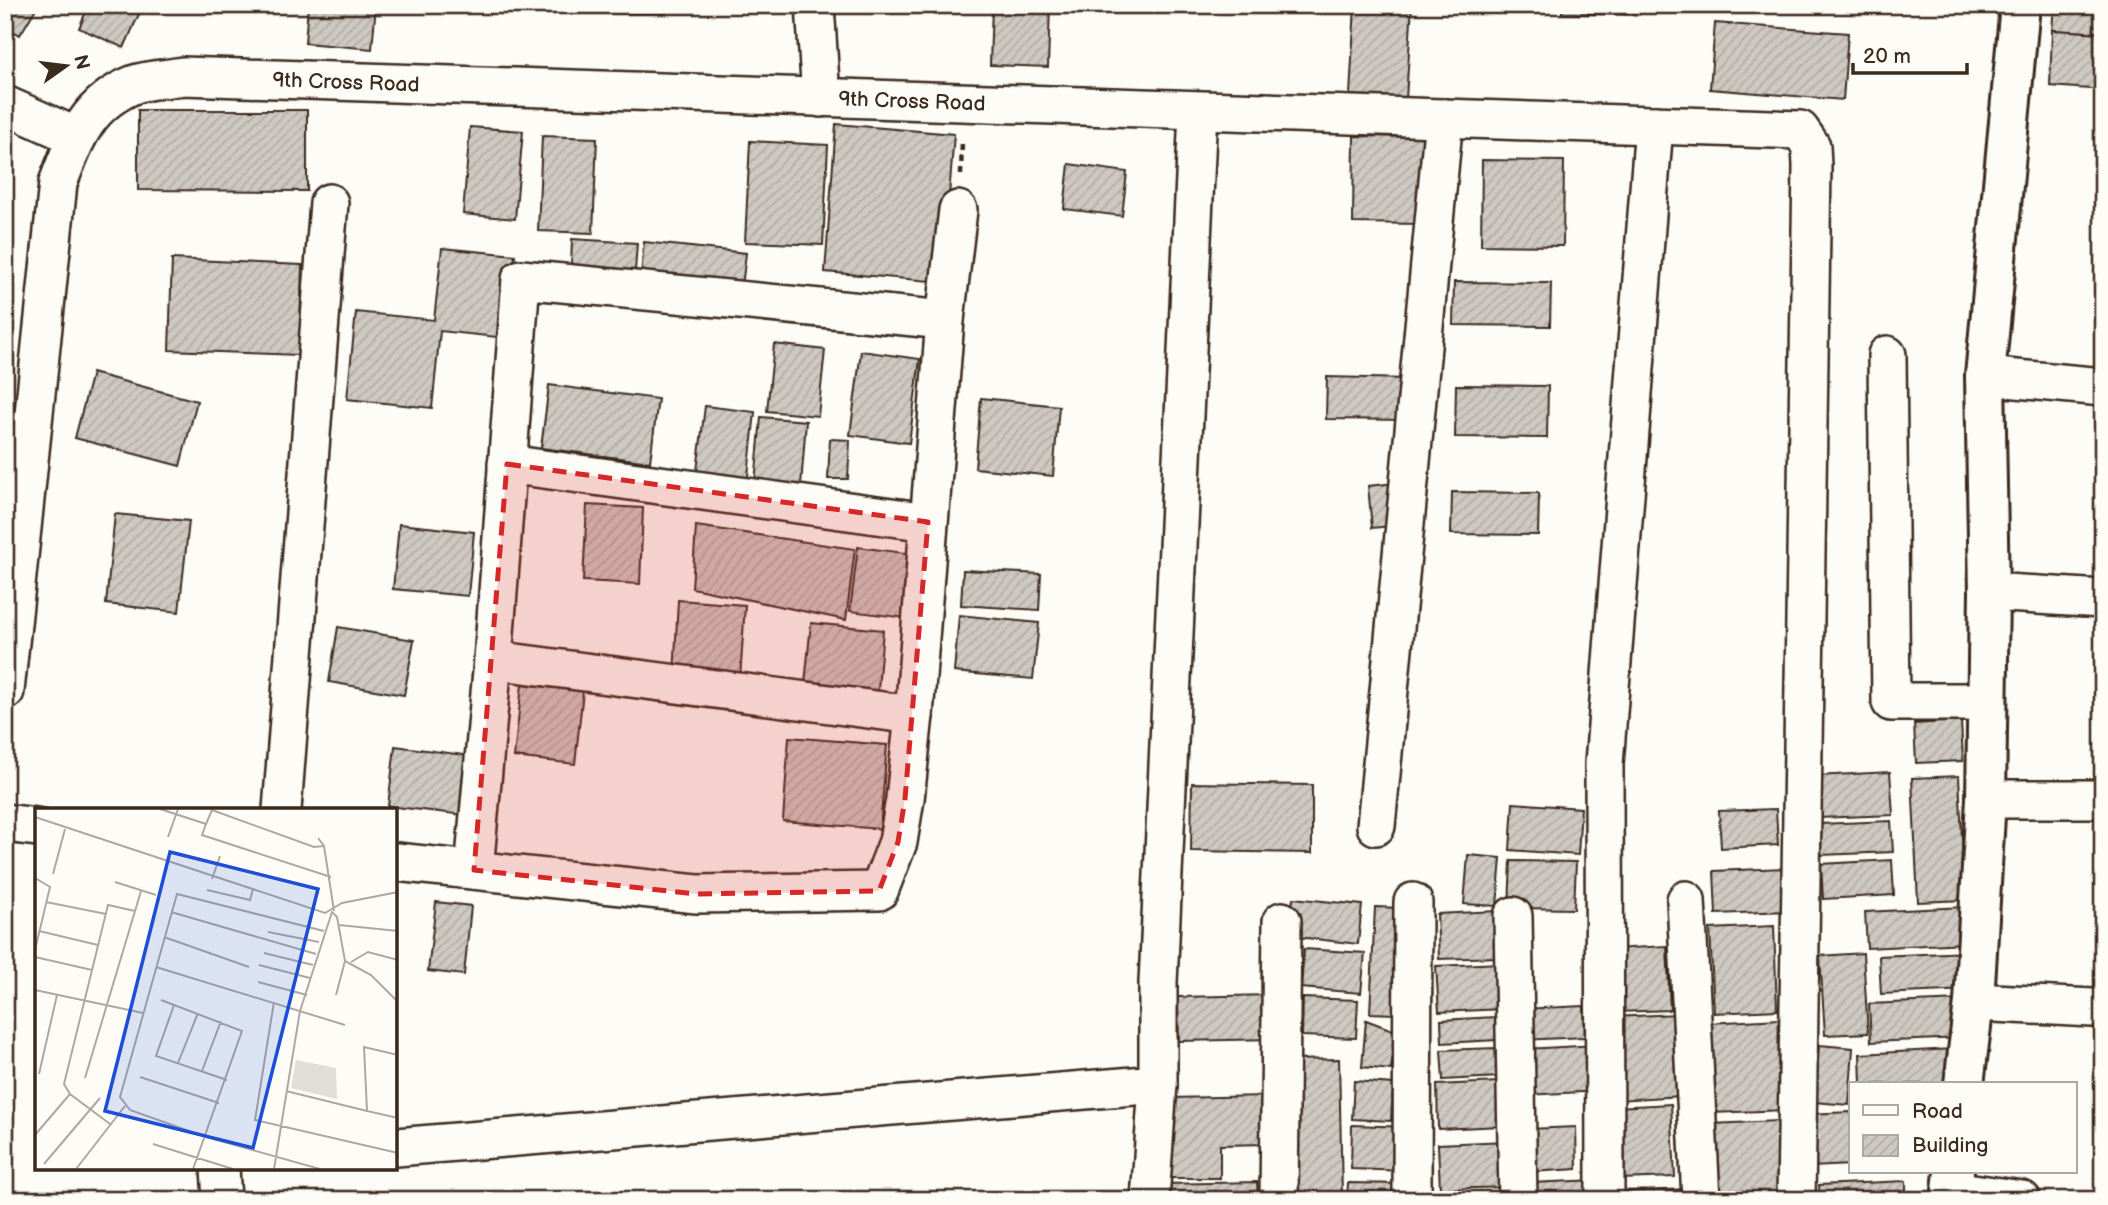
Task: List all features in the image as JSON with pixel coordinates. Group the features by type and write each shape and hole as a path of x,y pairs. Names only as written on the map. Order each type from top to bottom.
{"street":[{"path":"815,5 821,98"},
{"path":"1964,1082 1974,1002 1986,799 1989,592 1986,376 2021,5"},
{"name":"9th Cross Road","path":"5,691 58,183 76,136 102,101 136,84 183,76 1800,130 1811,146 1797,1200"},
{"path":"5,105 76,136"},
{"path":"1150,1200 1158,1084 1158,969 1198,111"},
{"path":"1376,826 1444,118"},
{"path":"1605,1200 1604,764 1654,125"},
{"path":"282,808 329,203"},
{"path":"397,862 697,894 879,891 898,842 914,715 945,320 958,210"},
{"path":"474,870 494,660 521,279 945,320"},
{"path":"1887,355 1891,702 1987,702"},
{"path":"1986,376 2103,387"},
{"path":"507,464 928,522"},
{"path":"1989,592 2103,599"},
{"path":"494,660 914,715"},
{"path":"1986,799 2103,799"},
{"path":"5,824 35,827"},
{"path":"1686,900 1701,1200"},
{"path":"1412,1200 1413,902"},
{"path":"1513,916 1518,1200"},
{"path":"1279,1200 1282,921"},
{"path":"1974,1002 2093,1008"},
{"path":"397,1147 1158,1084"},
{"path":"220,1170 222,1200"},
{"path":"1952,1187 2022,1200"}],"path":[{"path":"958,210 962,158 961,103"}],"highlighted area":[{"path":"507,464 928,522 905,799 898,842 879,891 697,894 474,870"}],"building":[{"path":"5,5 38,5 20,35 5,27"},
{"path":"89,5 143,5 124,48 79,28"},
{"path":"308,5 376,5 372,49 305,43"},
{"path":"615,5 666,5 666,13 615,13"},
{"path":"992,5 1050,5 1048,67 990,65"},
{"path":"1355,5 1412,5 1406,99 1350,95"},
{"path":"1562,5 1634,5 1634,15 1562,13"},
{"path":"1658,5 1742,5 1742,13 1658,9"},
{"path":"2054,5 2103,5 2103,33 2052,30"},
{"path":"1715,23 1848,33 1843,100 1710,89"},
{"path":"2052,30 2103,33 2103,90 2050,86"},
{"path":"138,110 307,110 307,191 138,190"},
{"path":"836,124 954,134 942,282 825,272"},
{"path":"470,127 523,131 515,219 463,214"},
{"path":"542,136 597,138 593,233 538,231"},
{"path":"1354,136 1424,137 1422,224 1353,223"},
{"path":"750,141 828,145 823,245 745,242"},
{"path":"1482,160 1564,161 1563,246 1481,245"},
{"path":"1069,164 1127,172 1122,216 1064,209"},
{"path":"572,239 637,243 635,271 571,267"},
{"path":"644,242 746,253 742,287 641,276"},
{"path":"442,248 515,255 506,338 440,331 432,408 347,399 356,312 434,320"},
{"path":"172,259 302,265 299,355 169,350"},
{"path":"1454,282 1551,283 1550,326 1453,325"},
{"path":"774,344 825,350 818,416 767,411"},
{"path":"861,351 920,359 909,443 850,435"},
{"path":"92,373 197,401 180,466 75,438"},
{"path":"1327,377 1408,379 1407,420 1326,419"},
{"path":"549,385 658,399 650,462 541,448"},
{"path":"1456,385 1548,386 1547,438 1455,437"},
{"path":"981,398 1059,406 1053,476 975,468"},
{"path":"705,406 755,412 747,485 696,479"},
{"path":"761,417 806,421 801,486 755,483"},
{"path":"830,439 850,440 848,479 828,479"},
{"path":"1396,483 1401,525 1372,528 1368,486"},
{"path":"1452,492 1539,493 1538,535 1451,534"},
{"path":"587,505 643,508 640,584 583,581"},
{"path":"115,514 189,521 179,612 106,604"},
{"path":"399,524 474,532 468,596 393,589"},
{"path":"696,526 855,549 846,620 692,588"},
{"path":"858,547 913,554 906,618 850,611"},
{"path":"963,570 1041,574 1039,610 961,605"},
{"path":"678,600 745,605 740,680 674,676"},
{"path":"959,615 1039,623 1033,679 954,672"},
{"path":"811,623 883,630 877,702 804,694"},
{"path":"338,627 414,640 404,695 329,682"},
{"path":"522,684 583,691 575,764 514,757"},
{"path":"1961,721 1963,761 1916,763 1914,724"},
{"path":"789,737 887,745 880,829 783,821"},
{"path":"395,746 472,756 464,815 388,806"},
{"path":"1890,772 1893,815 1818,818 1816,776"},
{"path":"1959,776 1965,900 1918,902 1912,778"},
{"path":"1192,783 1312,785 1312,853 1191,851"},
{"path":"1513,803 1581,808 1578,855 1510,850"},
{"path":"1776,809 1778,845 1721,848 1719,811"},
{"path":"1891,821 1893,852 1821,855 1819,824"},
{"path":"1468,855 1501,858 1497,906 1464,904"},
{"path":"1892,860 1894,895 1823,899 1821,864"},
{"path":"1511,861 1576,862 1574,909 1509,908"},
{"path":"1785,868 1787,911 1716,914 1714,871"},
{"path":"1293,898 1362,905 1358,944 1289,936"},
{"path":"436,902 471,906 464,975 428,971"},
{"path":"1375,907 1401,908 1395,1014 1370,1013"},
{"path":"1964,907 1966,943 1867,948 1865,912"},
{"path":"1497,911 1499,957 1439,959 1437,914"},
{"path":"1774,926 1777,1010 1714,1013 1710,929"},
{"path":"1667,946 1670,1010 1616,1012 1613,949"},
{"path":"1304,949 1365,953 1361,993 1301,988"},
{"path":"1967,952 1968,990 1881,994 1879,956"},
{"path":"1863,953 1868,1033 1825,1035 1820,956"},
{"path":"1501,963 1503,1009 1439,1012 1436,966"},
{"path":"1273,995 1273,1039 1179,1041 1178,997"},
{"path":"1303,998 1358,1000 1356,1038 1302,1036"},
{"path":"1960,1000 1962,1038 1871,1042 1869,1004"},
{"path":"1584,1006 1585,1037 1522,1040 1521,1009"},
{"path":"1678,1014 1682,1096 1617,1100 1613,1017"},
{"path":"1495,1017 1497,1040 1442,1043 1441,1020"},
{"path":"1780,1019 1785,1110 1712,1113 1708,1023"},
{"path":"1366,1020 1395,1031 1391,1070 1362,1067"},
{"path":"1598,1045 1600,1091 1527,1095 1525,1049"},
{"path":"1819,1045 1853,1048 1849,1105 1814,1102"},
{"path":"1497,1048 1499,1077 1443,1080 1441,1050"},
{"path":"1953,1049 1955,1082 1861,1082 1860,1054"},
{"path":"1339,1059 1342,1195 1293,1196 1290,1060"},
{"path":"1354,1081 1393,1084 1391,1121 1352,1119"},
{"path":"1499,1082 1501,1126 1438,1129 1437,1085"},
{"path":"1268,1096 1269,1144 1220,1145 1220,1178 1171,1178 1169,1098"},
{"path":"1671,1104 1675,1177 1620,1179 1616,1107"},
{"path":"1849,1112 1849,1165 1811,1167 1808,1114"},
{"path":"1778,1121 1782,1198 1715,1200 1711,1124"},
{"path":"1352,1125 1407,1127 1405,1171 1351,1169"},
{"path":"1576,1127 1577,1169 1531,1172 1528,1129"},
{"path":"1507,1141 1510,1187 1440,1189 1438,1144"},
{"path":"1597,1180 1598,1200 1530,1200 1530,1183"},
{"path":"1906,1181 1906,1200 1820,1200 1819,1185"},
{"path":"1257,1182 1258,1200 1165,1200 1164,1184"},
{"path":"1348,1183 1405,1184 1405,1200 1347,1200"},
{"path":"1689,1189 1689,1200 1618,1200 1617,1192"}]}
